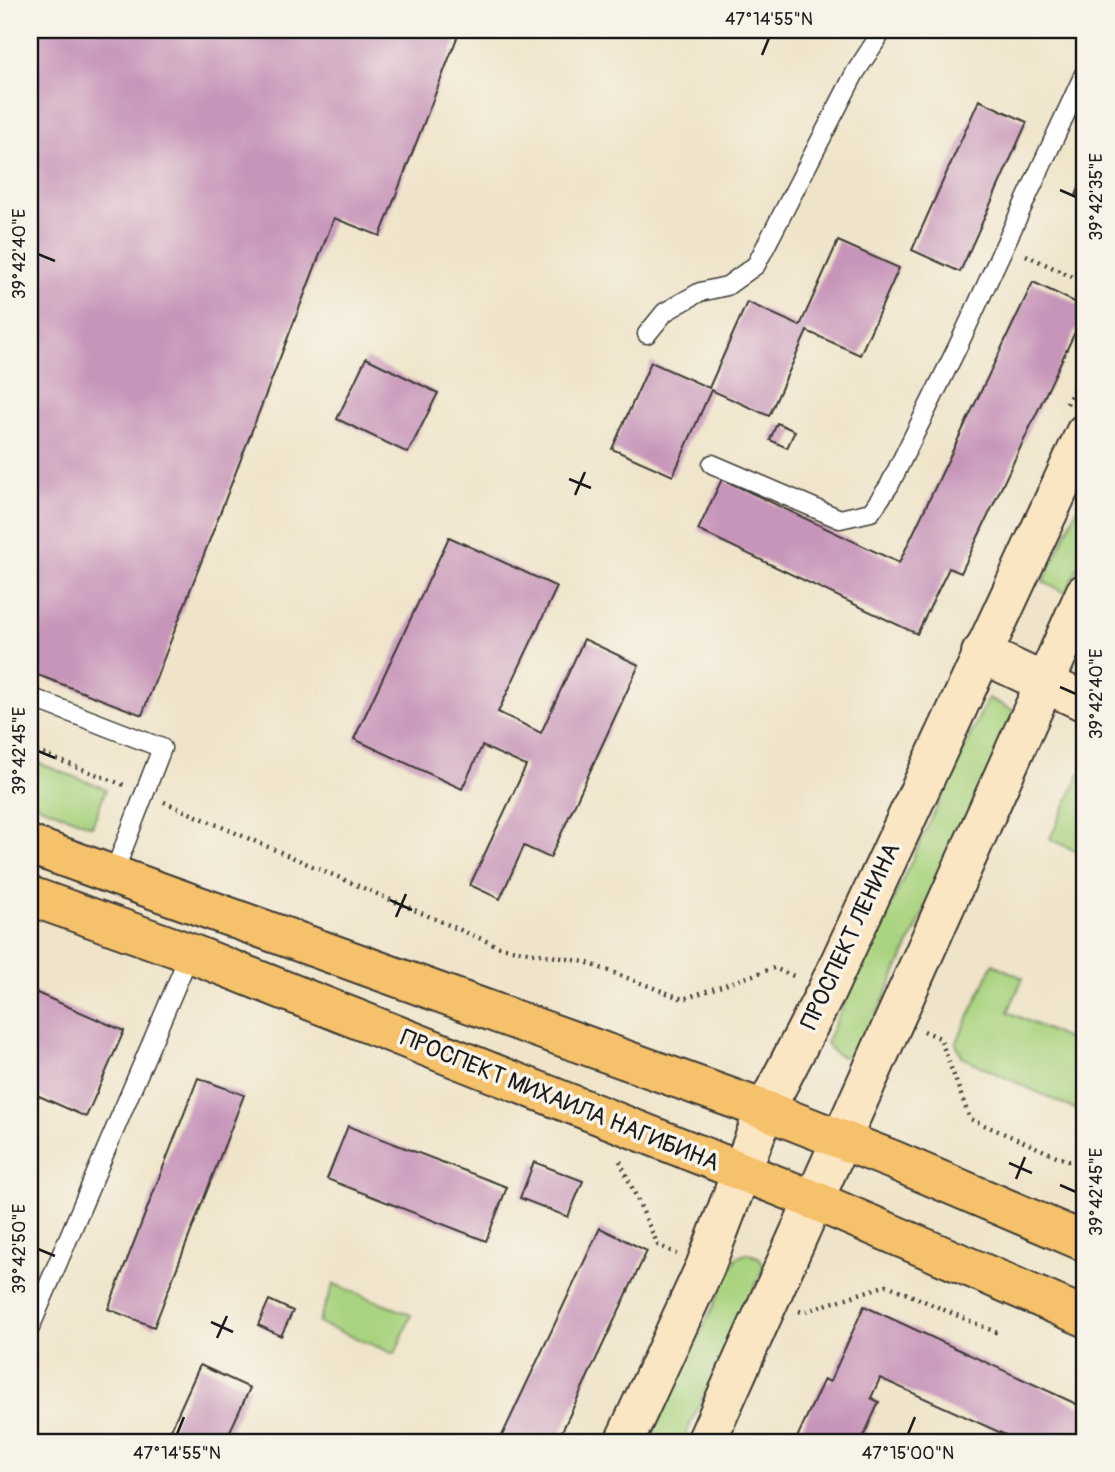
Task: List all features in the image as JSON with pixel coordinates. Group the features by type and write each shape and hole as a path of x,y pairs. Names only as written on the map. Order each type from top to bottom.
{"main road":[{"name":"ПРОСПЕКТ ЛЕНИНА","path":"624,1442 705,1267 765,1110 827,990 1085,433"},
{"path":"706,1442 816,1201 1085,593"},
{"path":"981,653 1085,702"},
{"path":"30,845 765,1110 1085,1242"},
{"name":"ПРОСПЕКТ МИХАИЛА НАГИБИНА","path":"30,896 190,953 816,1201 1085,1317"}],"lane":[{"path":"647,334 666,312 700,292 727,286 756,265 855,73 883,30"},
{"path":"712,464 840,519 870,512 889,486 1006,245 1085,72"},
{"path":"30,696 162,748 113,875"},
{"path":"30,1328 190,953"}],"path":[{"path":"1006,245 1085,283"},
{"path":"30,749 145,793 500,947 585,962 682,999 774,968"},
{"path":"970,1119 1073,1163"},
{"path":"622,1162 658,1245"},
{"path":"916,1298 1000,1334"}],"green space":[{"path":"1085,492 1085,552 1066,593 1043,582"},
{"path":"988,698 1016,712 857,1057 839,1055 826,1043"},
{"path":"30,760 106,789 92,826 30,802"},
{"path":"1085,763 1085,840 1080,853 1050,839"},
{"path":"993,964 1023,978 1008,1012 1085,1047 1085,1114 963,1058 956,1044"},
{"path":"748,1253 760,1258 764,1267 682,1442 649,1442 736,1258"},
{"path":"334,1284 411,1315 395,1354 318,1323"}],"building":[{"path":"30,30 460,30 380,236 334,218 142,715 30,672"},
{"path":"979,100 1027,122 960,272 912,250"},
{"path":"1085,175 1085,199 1076,195"},
{"path":"838,241 899,268 860,355 807,331 769,416 711,390 673,476 612,449 651,362 709,388 747,302 800,326"},
{"path":"1033,282 1085,307 1085,311 961,573 949,568 917,634 698,530 722,479 899,563"},
{"path":"366,358 438,393 408,453 337,419"},
{"path":"777,423 795,431 787,448 770,440"},
{"path":"449,537 557,587 498,712 541,733 584,639 639,665 550,858 524,846 500,899 470,885 526,766 482,746 462,789 354,739"},
{"path":"30,990 124,1031 86,1117 30,1092"},
{"path":"198,1078 244,1095 154,1327 108,1309"},
{"path":"348,1126 507,1187 486,1241 327,1179"},
{"path":"534,1162 583,1181 568,1217 520,1198"},
{"path":"600,1228 647,1251 557,1442 499,1442"},
{"path":"269,1300 293,1311 281,1336 258,1325"},
{"path":"864,1306 1085,1408 1085,1442 1021,1442 880,1378 871,1398 879,1402 861,1442 795,1442 824,1379 830,1382"},
{"path":"200,1365 250,1388 225,1442 165,1442"}]}
